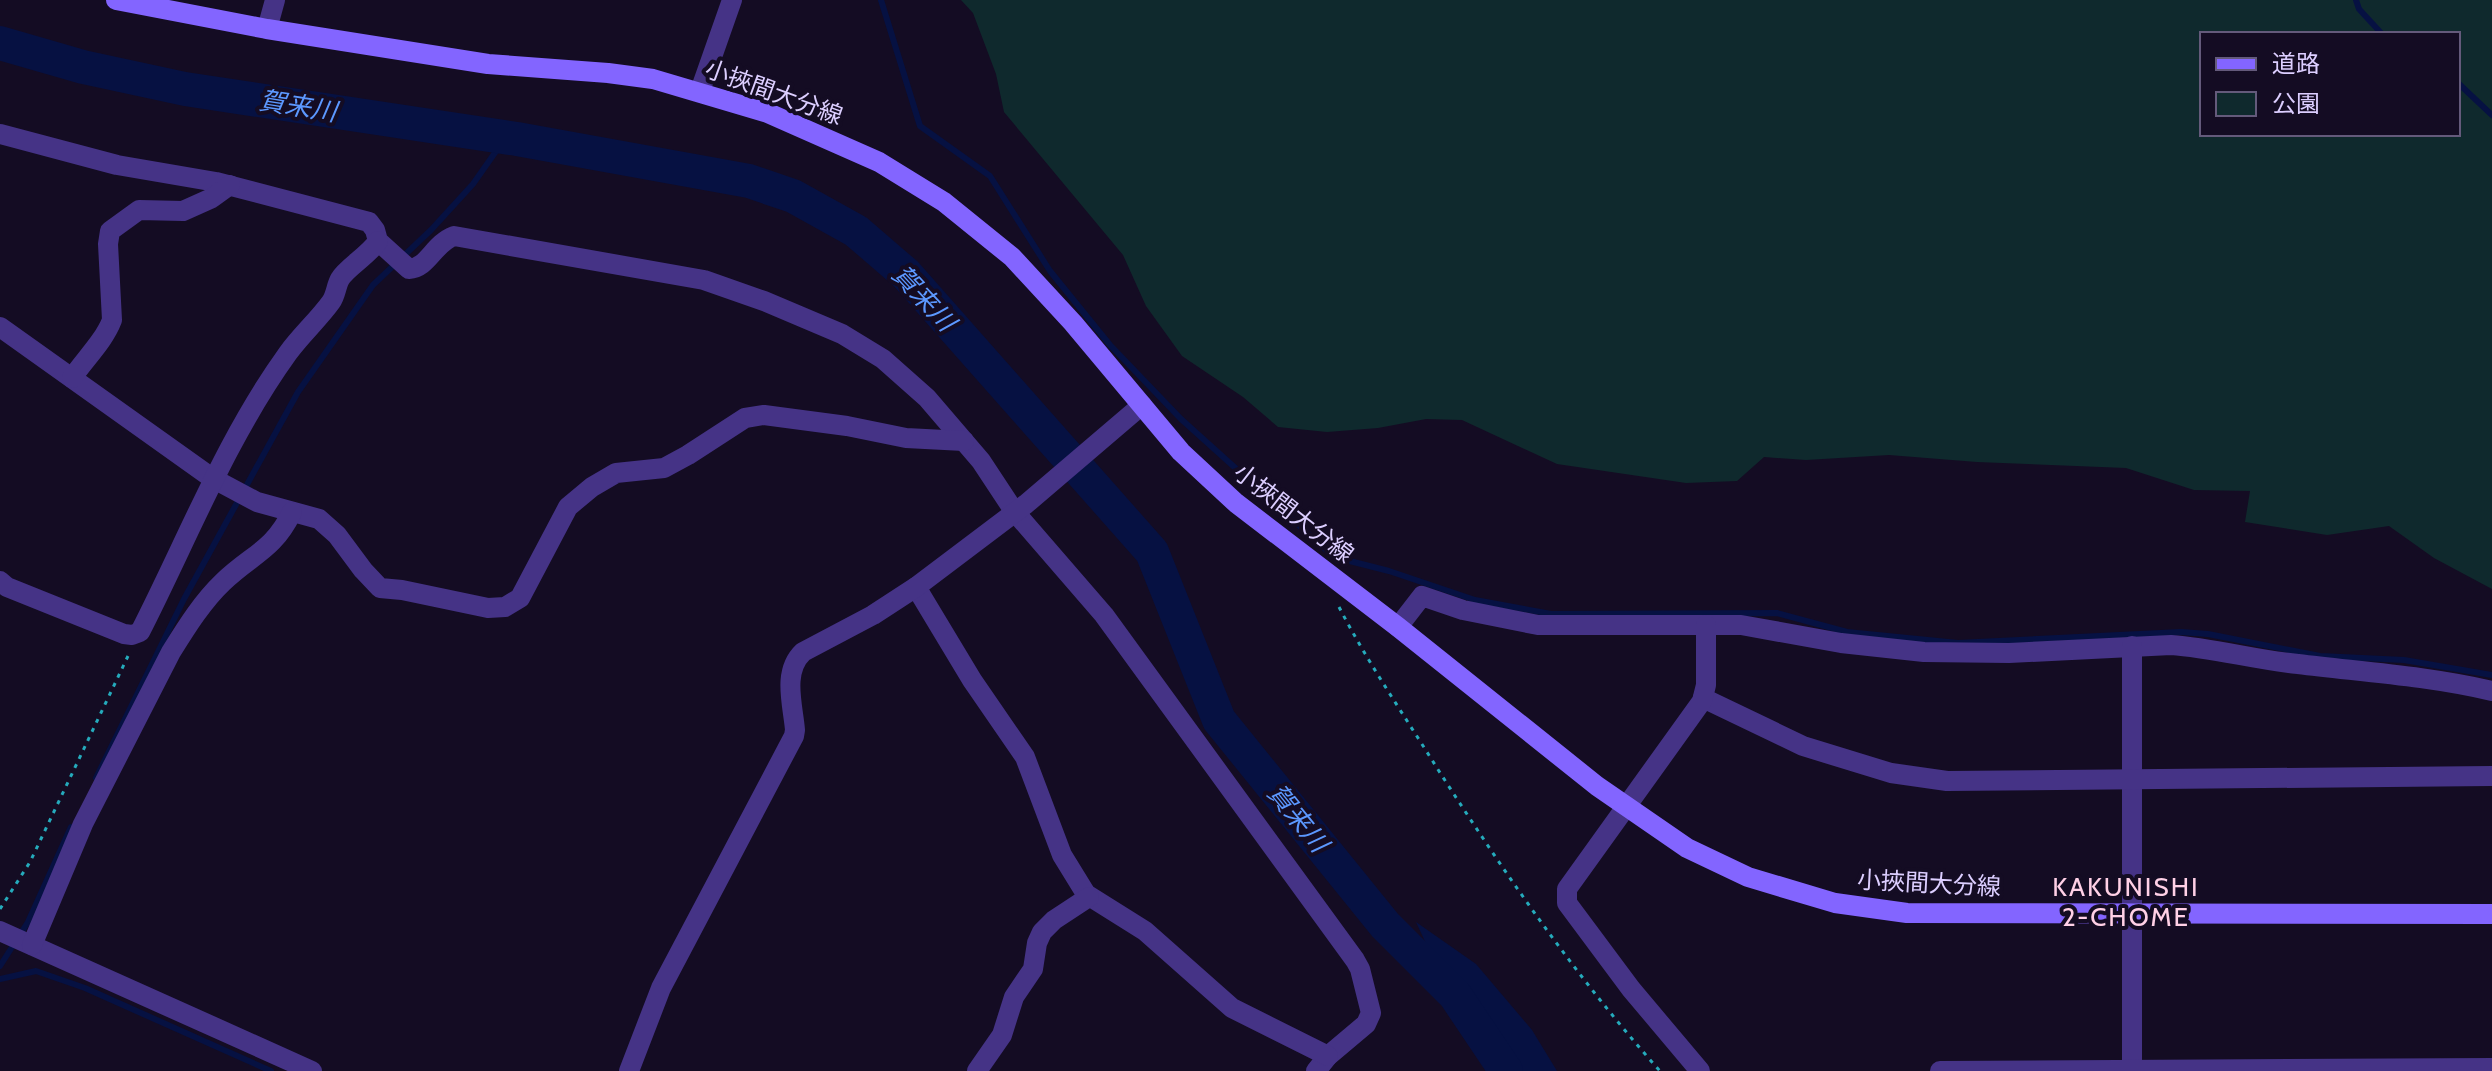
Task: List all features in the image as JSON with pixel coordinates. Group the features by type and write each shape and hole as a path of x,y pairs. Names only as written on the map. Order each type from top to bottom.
{"main road":[{"name":"小挾間大分線","path":"124,1 267,29 488,64 653,79 700,91 794,123 902,174 991,238 1031,275 1181,452 1236,503 1626,807 1669,837 1727,869 1768,885 1835,903 1881,911 1931,914 2492,914"}],"street":[{"path":"267,29 275,0"},
{"path":"700,91 732,0"},
{"path":"0,134 117,165 230,185 369,222 378,241 409,269 420,267 436,247 454,236 704,280 829,328 883,359 927,398 1020,508 1104,615 1355,960 1371,1013 1366,1024 1322,1063 1232,1008 1145,931 1089,897 1062,855 1025,757 972,680 916,587"},
{"path":"72,378 112,320 110,231 139,210 183,211 212,198 230,185"},
{"path":"0,581 7,587 124,634 140,632 179,556 212,478 288,353 331,302 340,278 378,241"},
{"path":"0,327 212,478 257,502 319,519 337,535 380,588 488,608 505,607 520,598 551,534 568,507 592,487 616,473 664,468 745,418 764,415 847,426 906,438 964,441"},
{"path":"629,1071 661,988 794,736 791,675 796,659 803,652 884,609 916,587 1020,508 1142,405"},
{"path":"32,945 97,796 186,627 219,586 282,534 292,512"},
{"path":"1398,627 1422,596 1478,613 1538,625 1765,627 1841,643 1924,652 2009,653 2132,646 2200,647 2269,661 2457,682 2492,691"},
{"path":"1700,1071 1623,978 1566,900 1567,889 1703,698 1706,685 1706,625"},
{"path":"2132,646 2132,1070"},
{"path":"1703,698 1803,746 1891,773 1947,781 2492,776"},
{"path":"977,1071 1002,1035 1014,997 1033,969 1042,932 1054,920 1089,897"},
{"path":"0,931 312,1071"},
{"path":"1940,1071 2491,1069"}],"path":[{"path":"1336,600 1362,650 1518,892 1608,1011 1660,1071"},
{"path":"0,909 30,862 140,632"}],"green space":[{"path":"961,0 2492,0 2492,589 2434,558 2389,526 2327,535 2245,522 2250,491 2194,490 2126,468 1889,455 1806,460 1764,457 1737,481 1686,483 1557,464 1462,420 1426,419 1378,428 1327,432 1278,427 1243,397 1182,356 1146,306 1123,255 1004,112 996,74 973,13"}],"shaded area":[{"path":"1416,922 1476,964 1532,1030 1557,1071 1501,1071 1455,1006"}],"waterway":[{"path":"881,0 920,126 990,176 1050,271 1110,345 1181,419 1334,557 1389,571 1475,600 1551,614 1777,613 1847,632 1958,643 2181,632 2208,634 2320,656 2404,660 2492,675"},
{"path":"2356,0 2359,9 2380,32"},
{"name":"賀来川","path":"0,43 83,67 185,89 517,139 749,181 793,196 856,231 906,274 1152,552 1219,720 1385,925 1455,995 1506,1071"},
{"path":"2460,85 2492,115"},
{"path":"96,778 184,599 298,392 373,285 431,230 473,184 506,137"},
{"path":"0,966 28,922 71,827"},
{"path":"0,979 36,971 85,988 271,1071"}],"district":[{"name":"KAKUNISHI 2-CHOME","path":"2126,902"}]}
